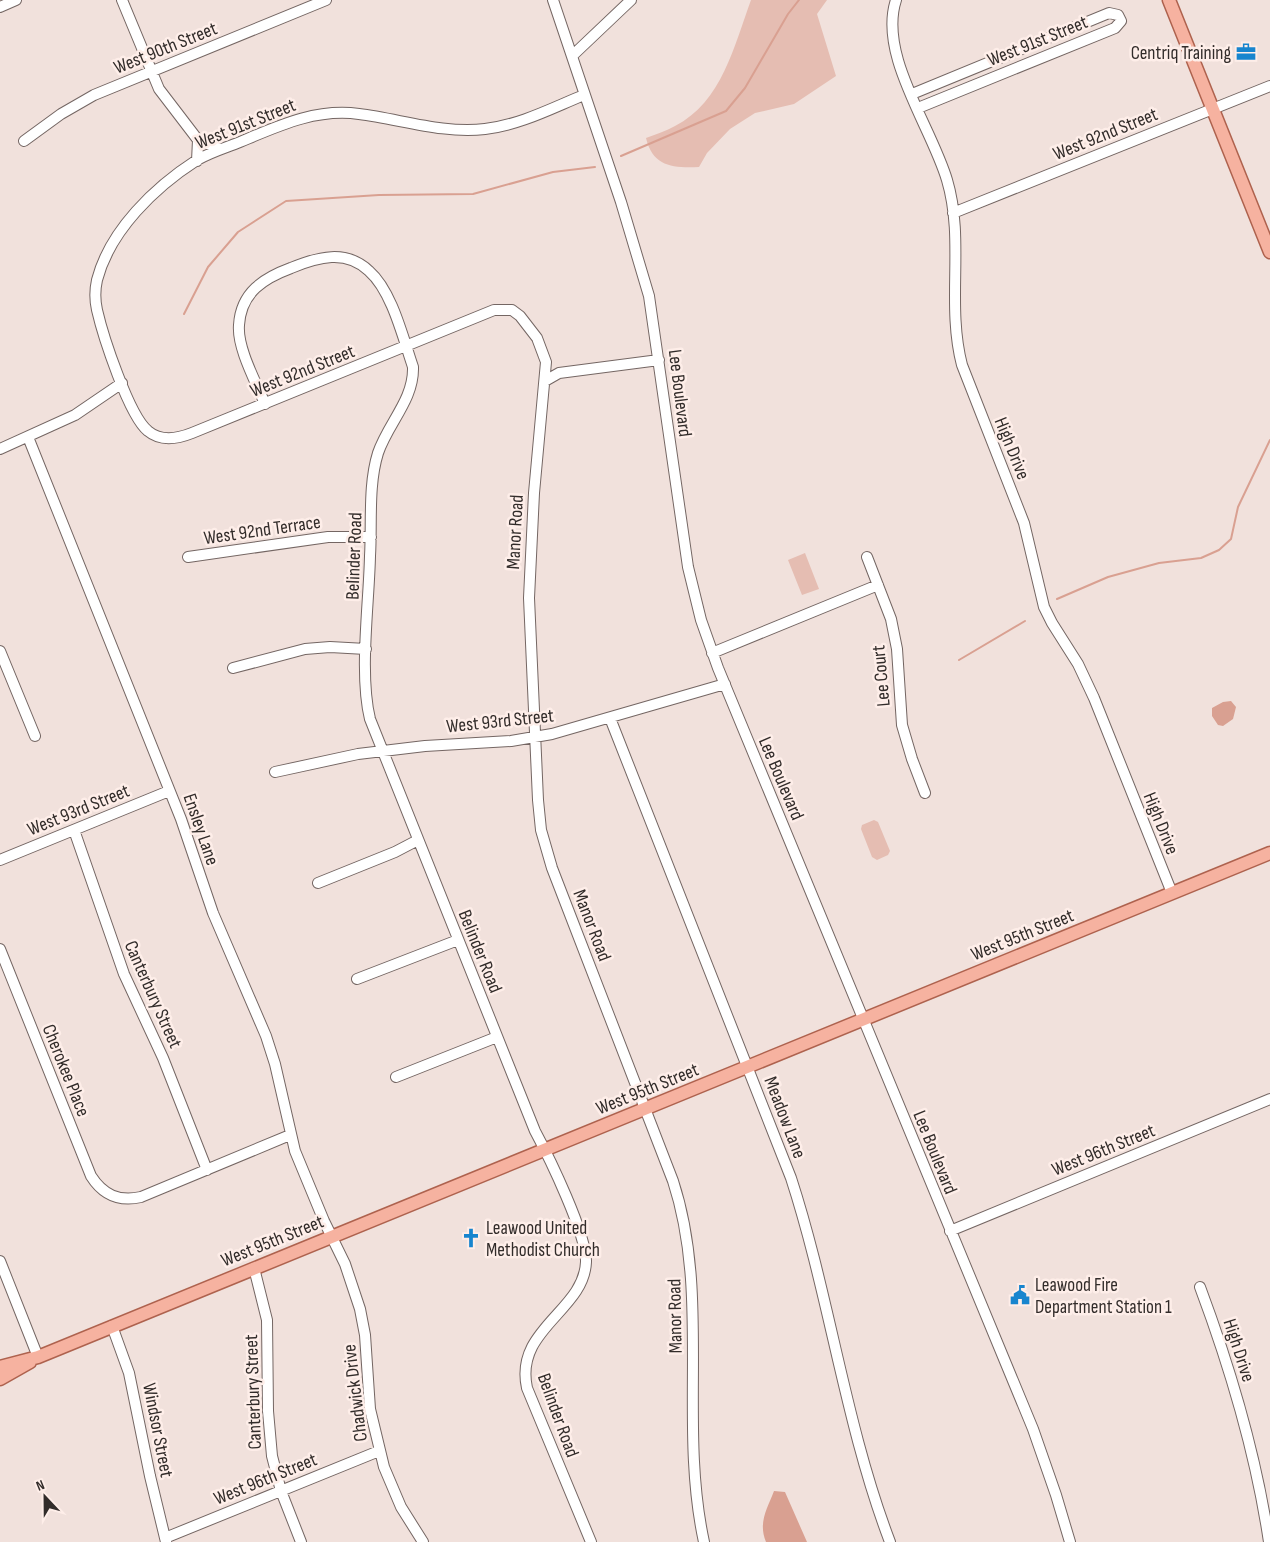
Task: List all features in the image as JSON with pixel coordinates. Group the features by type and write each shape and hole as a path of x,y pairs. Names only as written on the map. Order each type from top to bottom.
{"main road":[{"path":"1168,0 1270,252"},
{"name":"West 95th Street","path":"0,1367 38,1356 1270,854"},
{"name":"West 95th Street","path":"0,1379 14,1373 38,1356"}],"street":[{"path":"0,7 16,0"},
{"path":"122,0 159,89 198,140 220,148"},
{"name":"West 90th Street","path":"24,141 80,102 326,0"},
{"name":"Lee Boulevard","path":"553,0 642,268 653,317 688,567 701,620 712,653 1033,1428 1070,1542"},
{"path":"572,56 631,0"},
{"name":"High Drive","path":"896,0 892,19 894,45 912,94 942,164 950,191 953,213 956,340 962,365 1024,523 1044,607 1091,690 1172,893"},
{"name":"West 91st Street","path":"912,94 1109,13 1118,15 1121,20 1115,28 918,108"},
{"name":"West 92nd Street","path":"953,213 1270,86"},
{"name":"West 91st Street","path":"122,383 96,309 96,290 102,264 115,240 131,218 149,199 197,161 220,148 292,121 342,113 448,128 485,129 520,121 584,95"},
{"path":"197,161 198,140"},
{"name":"Belinder Road","path":"265,404 240,340 240,316 249,295 265,279 316,258 326,256 346,258 368,269 384,290 413,367 412,384 377,455 373,487 366,649 366,703 418,840 534,1131 545,1150 584,1243 586,1261 583,1278 529,1352 525,1379 590,1542"},
{"name":"West 92nd Street","path":"122,383 142,425 148,431 164,438 182,437 494,310 512,310 519,315"},
{"name":"Manor Road","path":"519,315 537,338 546,362 530,553 530,625 534,737 538,800 545,847 673,1181 686,1227 692,1297 694,1468 704,1542"},
{"path":"545,381 559,373 659,360"},
{"path":"546,362 559,373"},
{"path":"0,449 75,415 122,383"},
{"name":"Ensley Lane","path":"28,437 170,790 213,913 266,1036 275,1064 290,1135 331,1236"},
{"name":"West 92nd Terrace","path":"188,557 328,537 371,537"},
{"name":"Lee Court","path":"867,557 891,619 897,649 902,725 925,793"},
{"path":"712,653 878,585"},
{"path":"233,668 305,649 330,647 366,649"},
{"path":"0,651 35,736"},
{"name":"West 93rd Street","path":"275,772 383,750 534,737 610,718 724,684"},
{"name":"Meadow Lane","path":"610,718 797,1198 857,1440 890,1542"},
{"name":"West 93rd Street","path":"0,860 170,790"},
{"name":"Canterbury Street","path":"74,830 124,974 163,1058 207,1170"},
{"path":"318,882 395,852 418,840"},
{"path":"357,979 458,940"},
{"name":"Cherokee Place","path":"0,949 91,1176 104,1192 112,1196 132,1199 207,1170"},
{"path":"396,1077 497,1037"},
{"name":"West 96th Street","path":"950,1231 1270,1099"},
{"path":"207,1170 290,1135"},
{"name":"Chadwick Drive","path":"331,1236 345,1264 360,1308 365,1335 370,1409 379,1450 400,1507 423,1542"},
{"path":"0,1261 38,1356"},
{"name":"Canterbury Street","path":"254,1268 265,1305 267,1320 269,1435 281,1491 300,1542"},
{"name":"High Drive","path":"1200,1286 1220,1342 1246,1427 1268,1542"},
{"name":"Windsor Street","path":"112,1326 129,1373 150,1476 166,1540"},
{"name":"West 96th Street","path":"166,1540 379,1450"}],"shaded area":[{"path":"751,0 827,0 817,14 836,76 794,104 755,113 730,129 707,153 699,167 681,167 665,164 654,155 649,148 646,138 675,126 691,116 704,103 715,88 732,54"},
{"path":"805,553 819,589 802,595 788,560"},
{"path":"1231,701 1236,707 1233,719 1223,726 1218,725 1212,716 1212,708 1223,702"},
{"path":"874,820 878,822 890,851 888,855 877,860 872,857 861,829 862,825"},
{"path":"774,1491 785,1492 807,1542 766,1542 763,1522"}],"waterway":[{"path":"621,156 726,111 745,88 788,14 799,0"},
{"path":"184,314 208,267 238,232 286,201 379,195 473,194 553,172 595,167"},
{"path":"1057,599 1108,577 1159,563 1201,558 1219,550 1231,539 1238,507 1270,440"},
{"path":"959,660 1025,621"}],"place":[{"name":"Centriq Training","path":"1246,52"},
{"name":"Leawood United Methodist Church","path":"471,1238"},
{"name":"Leawood Fire Department Station 1","path":"1020,1295"}]}
